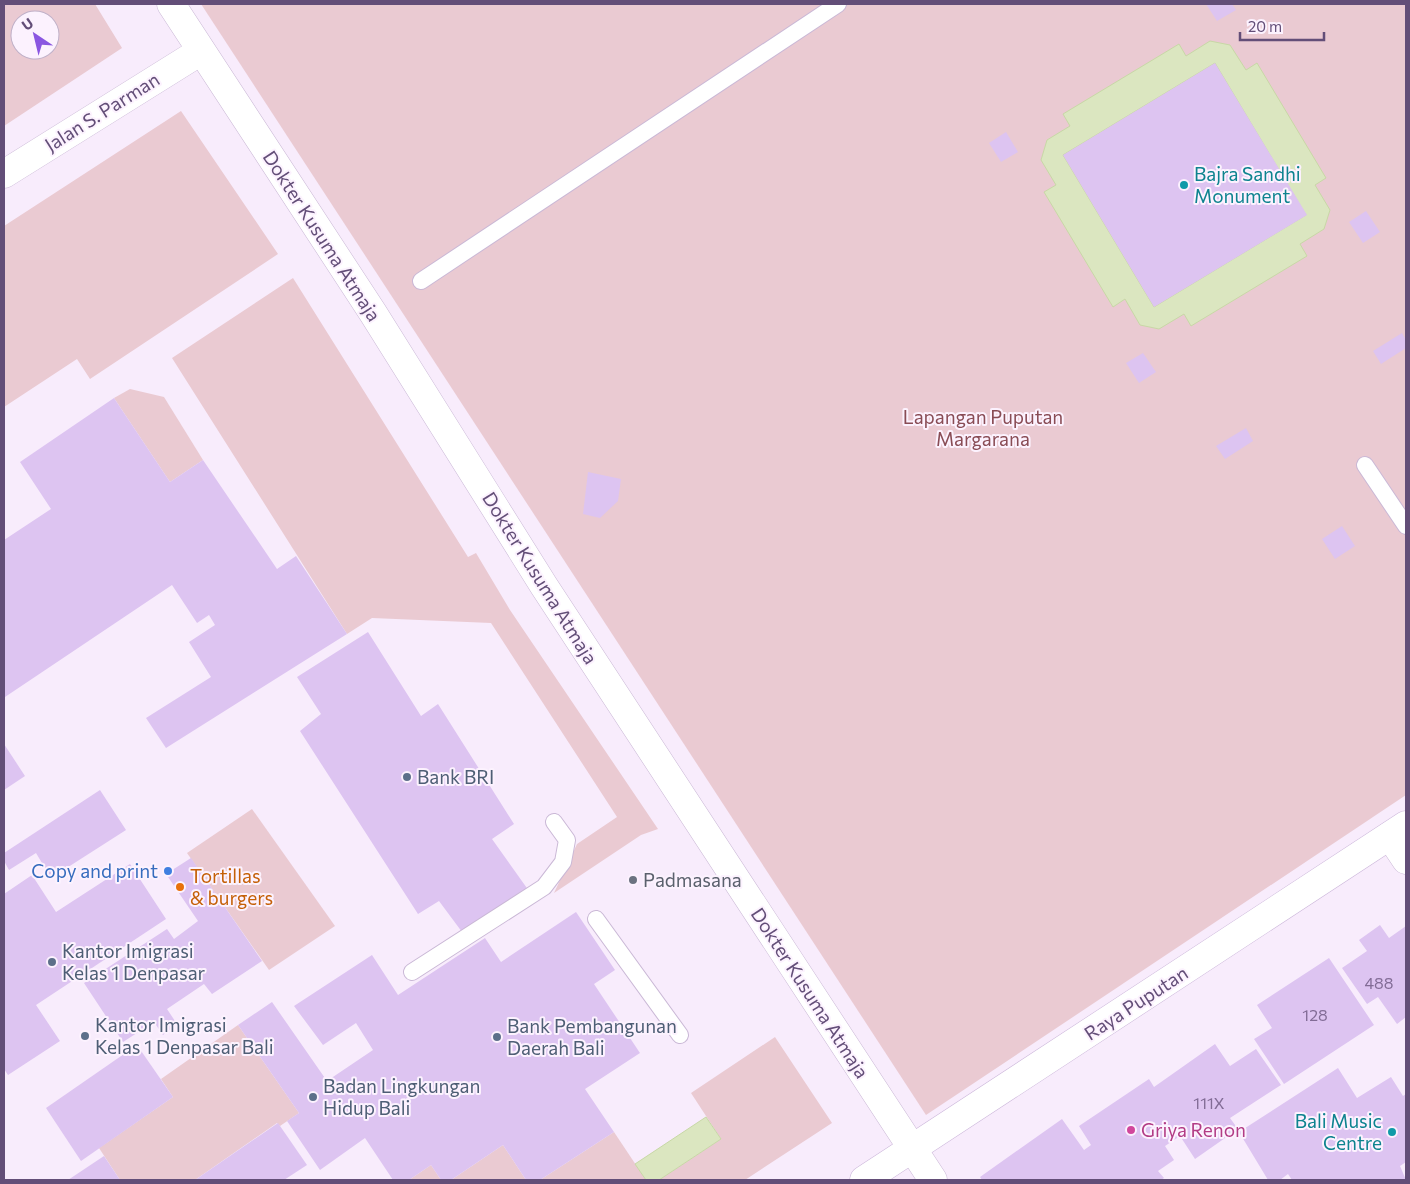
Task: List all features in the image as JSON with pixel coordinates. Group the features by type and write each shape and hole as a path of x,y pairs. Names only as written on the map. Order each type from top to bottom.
{"street":[{"name":"Dokter Kusuma Atmaja","path":"170,4 367,305 570,626 933,1180"},
{"name":"Jalan S. Parman","path":"4,174 201,51"},
{"name":"Raya Puputan","path":"864,1180 1398,831"},
{"path":"1398,831 1406,860"}],"lane":[{"path":"421,281 838,4"},
{"path":"1365,465 1406,526"},
{"path":"412,972 544,887 563,862 567,840 554,822"},
{"path":"596,919 680,1035"}],"green space":[{"path":"4,4 95,4 122,48 4,126"},
{"name":"Lapangan Puputan Margarana","path":"201,4 1406,4 1406,795 926,1115"},
{"path":"181,111 278,254 90,379 77,359 4,407 4,226"},
{"path":"293,278 468,557 476,553 510,610 658,829 641,835 554,893 577,844 617,817 491,623 372,618 347,634 172,358"},
{"path":"130,389 164,397 203,460 170,482 114,398"},
{"path":"252,809 335,926 269,970 187,853"},
{"path":"238,1025 299,1113 280,1126 277,1123 195,1180 120,1180 99,1148 173,1097 161,1079"},
{"path":"775,1037 832,1123 745,1180 659,1180 721,1139 691,1093"},
{"path":"614,1132 646,1180 540,1180"},
{"path":"503,1145 526,1180 451,1180"},
{"path":"431,1165 441,1180 409,1180"}],"shaded area":[{"path":"1210,41 1230,45 1246,70 1257,63 1326,178 1315,185 1330,210 1324,229 1300,244 1307,256 1191,326 1184,314 1159,329 1140,325 1125,299 1113,307 1044,192 1056,185 1041,160 1047,140 1070,126 1063,114 1179,44 1186,56","holes":["1215,63 1306,215 1154,307 1063,155"]},
{"path":"706,1117 721,1139 659,1180 646,1180 635,1164"}],"building":[{"path":"1206,4 1232,4 1236,10 1217,21"},
{"name":"Bajra Sandhi Monument","path":"1215,63 1307,215 1154,307 1063,155"},
{"path":"1006,132 1018,152 1001,162 989,143"},
{"path":"1366,211 1380,232 1363,243 1349,222"},
{"path":"1402,333 1406,340 1406,348 1381,364 1373,351"},
{"path":"1143,353 1156,372 1139,383 1126,363"},
{"path":"114,398 170,482 203,460 277,569 296,556 347,634 166,748 146,718 211,677 189,642 215,625 209,615 197,623 172,585 4,696 4,540 51,509 20,462"},
{"path":"1246,428 1253,441 1225,459 1216,446"},
{"path":"588,472 621,479 618,501 600,518 583,514"},
{"path":"1342,526 1355,546 1335,559 1322,539"},
{"name":"Bank BRI","path":"368,632 421,716 438,704 514,824 492,839 529,891 465,936 439,901 418,914 300,731 321,714 297,677"},
{"path":"4,744 25,776 4,790"},
{"path":"100,790 126,830 51,878 36,853 9,870 4,861 4,853"},
{"path":"191,858 262,961 212,994 204,984 167,1009 177,1024 163,1035 154,1022 123,1042 84,983 167,929 174,939 198,921 166,874"},
{"name":"Kantor Imigrasi Kelas 1 Denpasar","path":"130,864 166,919 36,1005 60,1041 8,1075 4,1069 4,894 32,875 56,912"},
{"name":"Bank Pembangunan Daerah Bali","path":"576,912 615,970 594,984 640,1053 585,1089 614,1132 540,1180 526,1180 503,1145 451,1180 441,1180 431,1165 409,1180 393,1180 365,1138 320,1170 287,1121 299,1113 238,1025 272,1002 327,1081 373,1050 356,1023 323,1045 294,1006 372,955 398,995 485,938 501,962"},
{"path":"1380,925 1389,938 1406,926 1406,1017 1397,1024 1378,997 1367,1004 1342,968 1367,951 1359,940"},
{"path":"1329,958 1374,1025 1284,1084 1254,1039 1272,1028 1257,1005"},
{"path":"1215,1044 1230,1066 1256,1049 1281,1085 1230,1118 1238,1129 1195,1159 1180,1136 1165,1146 1174,1160 1158,1171 1164,1178 1161,1180 982,1180 980,1177 1062,1119 1084,1150 1091,1145 1079,1126 1149,1079 1154,1087"},
{"path":"137,1045 173,1097 81,1161 46,1108"},
{"path":"1338,1068 1357,1098 1391,1077 1403,1096 1406,1094 1406,1162 1400,1166 1406,1180 1292,1180 1288,1174 1280,1180 1268,1180 1239,1132"},
{"name":"Badan Lingkungan Hidup Bali","path":"278,1123 307,1165 284,1180 195,1180"},
{"path":"104,1156 120,1180 68,1180"}],"place":[{"name":"Bajra Sandhi Monument","path":"1184,185"},
{"name":"Bank BRI","path":"407,777"},
{"name":"Copy and print","path":"168,871"},
{"name":"Padmasana","path":"633,880"},
{"name":"Tortillas & burgers","path":"180,887"},
{"name":"Kantor Imigrasi Kelas 1 Denpasar","path":"52,962"},
{"name":"Kantor Imigrasi Kelas 1 Denpasar Bali","path":"85,1036"},
{"name":"Bank Pembangunan Daerah Bali","path":"497,1037"},
{"name":"Badan Lingkungan Hidup Bali","path":"313,1097"},
{"name":"Griya Renon","path":"1131,1130"},
{"name":"Bali Music Centre","path":"1392,1132"}]}
